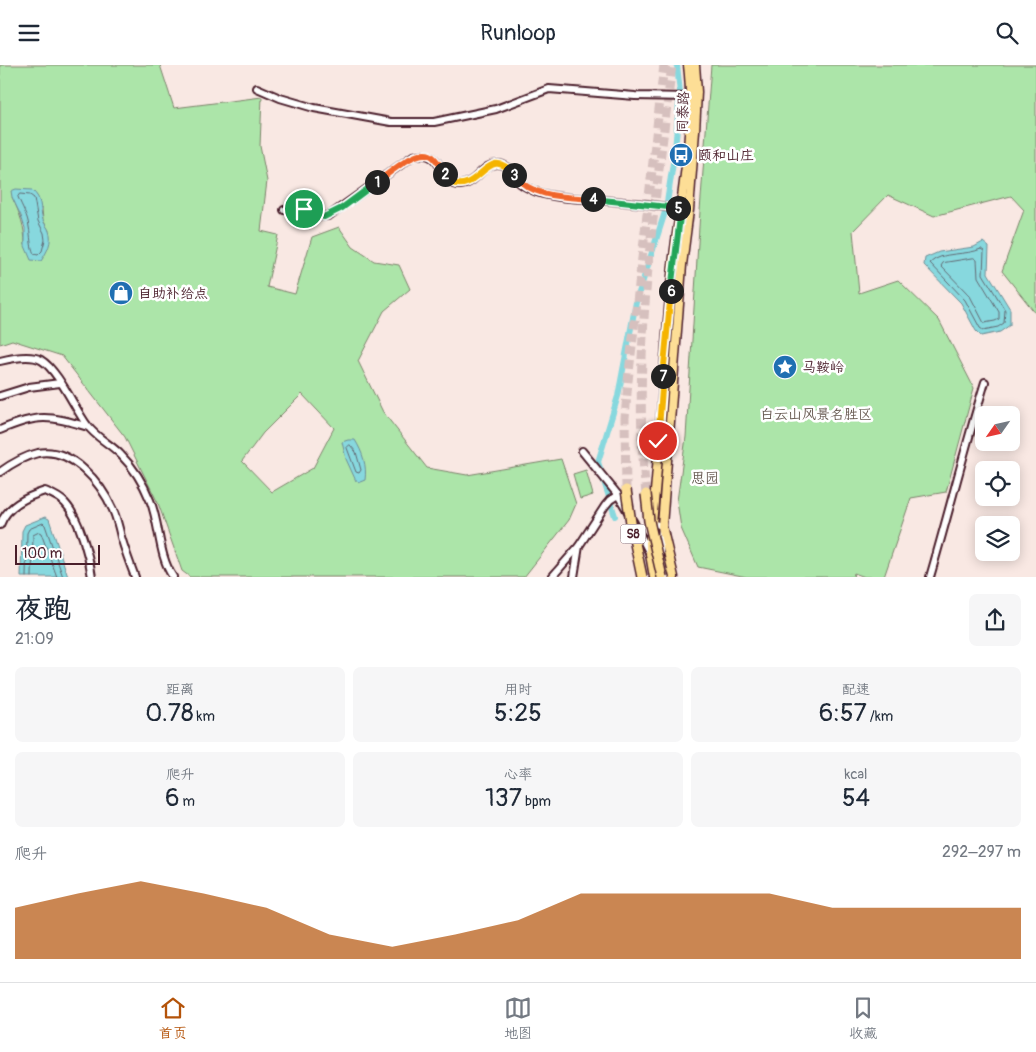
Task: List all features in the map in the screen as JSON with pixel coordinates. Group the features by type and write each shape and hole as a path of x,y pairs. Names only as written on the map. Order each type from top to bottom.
{"highway":[{"name":"S8","path":"622,493 642,577"},
{"name":"S8","path":"646,495 649,521 662,577"}],"main road":[{"name":"同泰路","path":"652,577 650,554 652,523 670,302 685,173 689,97 688,65"},
{"name":"同泰路","path":"674,577 662,526 682,265 695,131 697,92 695,65"},
{"path":"650,554 661,549 669,552"}],"street":[{"path":"257,88 280,98 314,108 391,122 434,122 496,109 548,89 635,96 689,97"},
{"path":"284,210 304,209 319,216 330,215 414,156 422,154 430,155 450,182 455,184 461,185 471,181 491,164 501,163 510,169 520,183 537,191 564,197 630,202 681,209"},
{"path":"0,361 34,357 42,361 53,372 88,427 121,455 136,475 150,500 163,551 173,577"},
{"path":"930,577 950,511 969,433 985,382"},
{"path":"0,396 29,387 60,383"},
{"path":"0,430 40,417 61,419 88,427"},
{"path":"582,451 609,484 622,493 650,554"},
{"path":"0,471 39,453 55,453 72,460 89,473 114,511 135,577"},
{"path":"0,525 4,515 13,506 45,491 55,495 65,502 75,517 91,567 92,577"},
{"path":"552,577 579,545 610,500 622,493"},
{"path":"652,523 662,526 660,549 662,577"},
{"path":"574,577 579,545"}],"green space":[{"path":"0,65 160,65 174,108 262,97 260,146 267,181 261,231 278,235 267,287 295,294 312,237 339,227 353,247 374,261 399,265 410,289 384,311 358,361 383,412 427,468 467,475 561,459 576,504 569,520 524,577 190,577 182,571 158,503 125,437 62,356 12,340 0,344","holes":["12,197 42,209 43,220 49,231 25,245 22,221","302,394 334,428 313,468 272,492 242,461 263,433"]},
{"name":"白云山风景名胜区","path":"711,65 1036,65 1036,314 1002,271 1024,210 1011,196 934,216 888,195 853,231 859,293 898,280 939,320 974,388 946,492 911,498 884,577 865,577 854,573 853,577 747,577 698,567 681,528 677,501 686,437"},
{"path":"586,470 593,495 580,499 573,474"}],"water":[{"path":"16,189 32,190 39,200 43,220 50,235 50,243 41,261 31,260 25,246 25,228 11,191"},
{"path":"983,242 989,247 988,273 1010,309 1010,325 1000,332 981,336 976,331 961,303 924,265 925,258 939,252 974,247"},
{"path":"355,440 364,460 365,480 360,482 356,481 346,459 342,442"},
{"path":"45,517 49,519 68,577 21,577 22,531 25,525"}],"waterway":[{"path":"615,516 598,462 618,396 636,302 666,209 675,150 680,93 677,65"}],"tunnel":[{"path":"626,490 625,418 628,381 664,65"},
{"path":"646,494 641,387 643,333 652,225 672,65"}],"place":[{"name":"颐和山庄","path":"681,155"},
{"name":"自助补给点","path":"121,293"},
{"name":"马鞍岭","path":"785,367"}],"route":[{"path":"304,209 319,216 330,215 414,156 422,154 430,155 450,182 455,184 461,185 471,181 491,164 501,163 510,169 520,183 537,191 564,197 630,202 681,209 673,264 658,441"}],"park label":[{"name":"思园","path":"705,478"}]}
